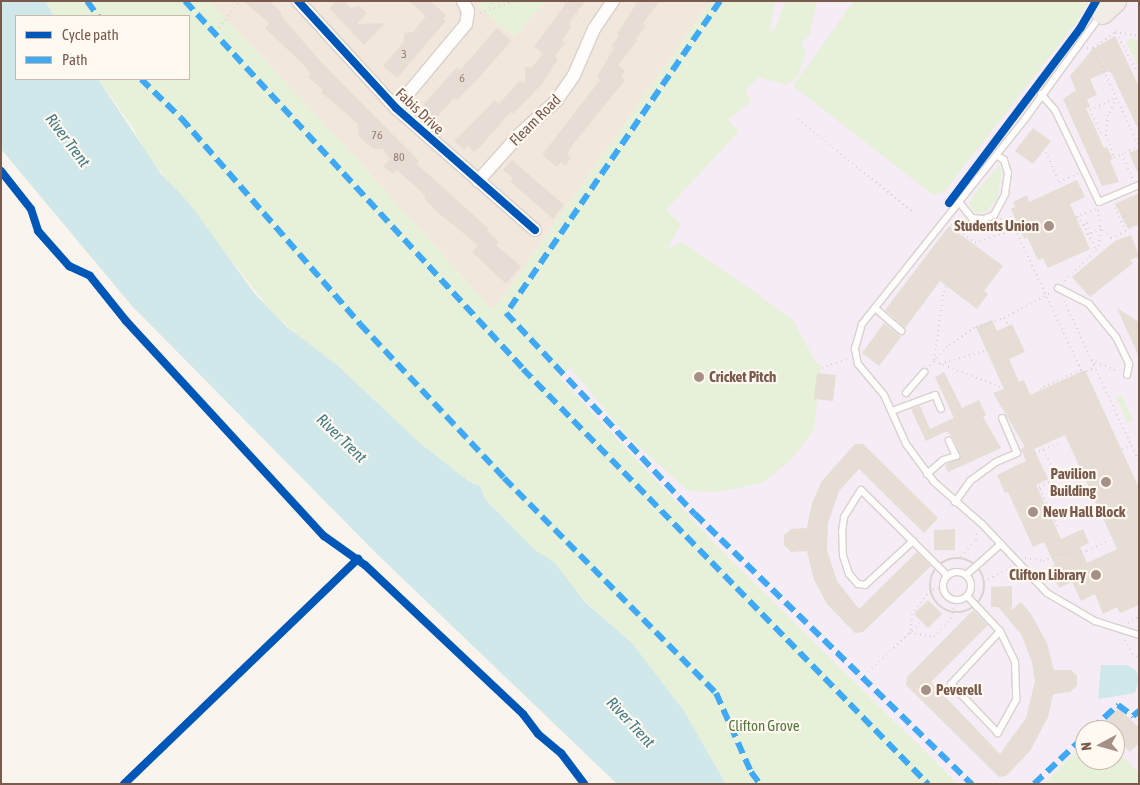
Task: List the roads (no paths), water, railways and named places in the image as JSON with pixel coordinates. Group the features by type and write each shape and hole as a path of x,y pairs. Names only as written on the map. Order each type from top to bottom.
{"street":[{"name":"Fabis Drive","path":"298,1 396,108 478,181 521,225 535,230"},
{"path":"396,108 463,29 468,17 463,1"},
{"name":"Fleam Road","path":"478,181 520,134 556,101 574,76 594,29 613,1"}],"lane":[{"path":"1108,5 996,155 875,308 857,334 855,355 858,364 884,395 906,444 927,474 955,502 982,524 1035,584 1062,604 1125,632 1139,635"},
{"path":"1041,94 1055,110 1099,205 1137,186"},
{"path":"959,202 972,218 984,219 994,215 1005,194 1008,173 1004,160 996,155"},
{"path":"1058,288 1088,304 1116,337 1129,364 1127,375"},
{"path":"875,308 901,330"},
{"path":"906,393 926,370"},
{"path":"892,411 934,395 941,409"},
{"path":"955,502 970,482 996,462 1017,453 1002,418"},
{"path":"927,474 942,460 956,456 949,441"},
{"path":"913,541 864,585 858,584 849,574 843,556 842,532 844,518 861,490 938,565 948,576"},
{"path":"966,575 1001,544"},
{"path":"957,572 966,575 971,589 967,596 956,599 946,593 944,587 948,576 957,572"},
{"path":"967,596 977,604 1000,631 1015,662 1016,693 1011,714 998,733 951,684 1000,631"}],"water":[{"name":"River Trent","path":"1,1 45,1 53,15 15,15 15,80 99,80 161,174 189,203 255,294 287,327 337,365 420,443 467,480 480,486 485,499 535,550 554,562 585,602 632,643 684,711 726,784 617,784 377,554 132,306 1,149"},
{"path":"1101,665 1127,665 1136,670 1139,678 1135,693 1098,699"}],"place":[{"name":"Students Union","path":"1049,226"},
{"name":"Cricket Pitch","path":"699,377"},
{"name":"Pavilion Building","path":"1106,482"},
{"name":"New Hall Block","path":"1033,512"},
{"name":"Clifton Library","path":"1096,575"},
{"name":"Peverell","path":"926,690"}],"park label":[{"name":"Clifton Grove","path":"764,726"}]}
